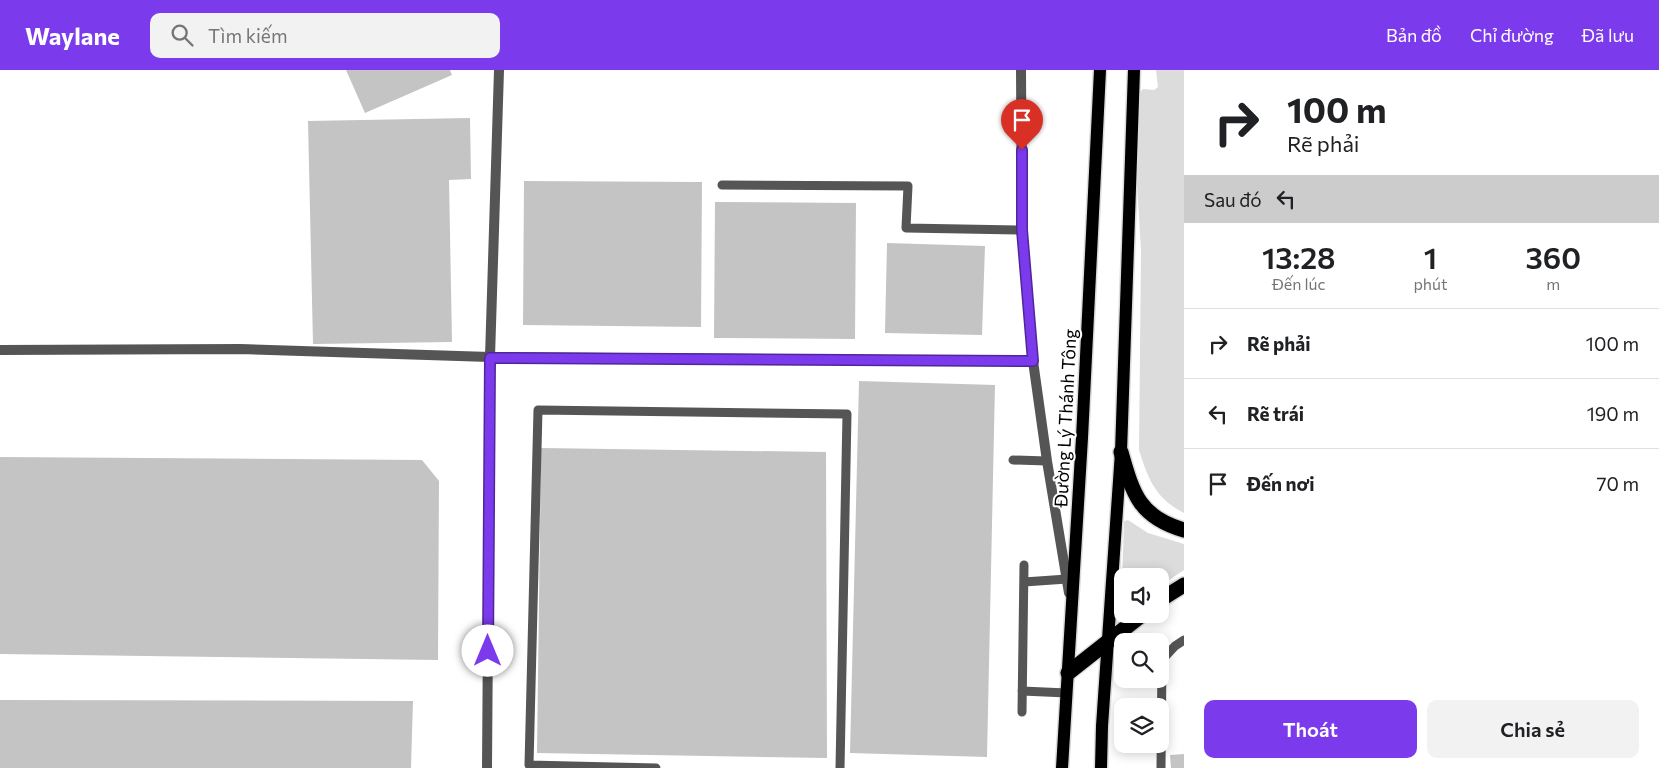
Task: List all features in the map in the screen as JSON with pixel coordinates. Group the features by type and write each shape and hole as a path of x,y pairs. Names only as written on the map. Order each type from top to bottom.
{"highway":[{"path":"1121,452 1134,494 1142,506 1167,524 1184,530"},
{"path":"1169,594 1184,585"},
{"path":"1068,673 1131,623"}],"main road":[{"name":"Đường Lý Thánh Tông","path":"1062,768 1082,438 1100,70"},
{"path":"1101,768 1102,726 1121,452 1134,70"}],"street":[{"path":"487,768 490,358 499,70"},
{"path":"1021,70 1022,230 1033,361 1047,461 1072,607"},
{"path":"0,350 240,349 490,358 1033,361"}],"lane":[{"path":"722,185 908,186 906,228 1022,230"},
{"path":"656,768 529,765 538,410 847,414 840,768"},
{"path":"1012,460 1047,461"},
{"path":"1022,712 1024,565"},
{"path":"1024,582 1067,579"},
{"path":"1161,768 1162,660 1174,646 1184,640"},
{"path":"1022,691 1067,694"}],"shaded area":[{"path":"1156,70 1184,70 1184,513 1166,501 1154,487 1139,450 1141,251 1135,148 1139,93 1143,89 1154,90 1158,87"},
{"path":"1128,520 1148,533 1184,544 1184,570 1169,580 1169,568 1122,568 1124,521"}],"building":[{"path":"346,70 450,70 452,75 365,113"},
{"path":"470,118 471,179 449,180 452,342 313,344 308,121"},
{"path":"524,181 702,182 701,327 523,325"},
{"path":"715,202 856,203 855,339 714,338"},
{"path":"887,243 985,246 982,335 885,333"},
{"path":"859,381 995,385 987,757 850,753"},
{"path":"541,448 826,452 827,758 537,753"},
{"path":"0,457 422,460 439,481 438,660 0,654"},
{"path":"0,700 413,701 411,768 0,768"},
{"path":"1184,754 1184,768 1171,768 1170,755"}],"route":[{"path":"488,651 490,358 1033,361 1022,230 1022,150"}]}
